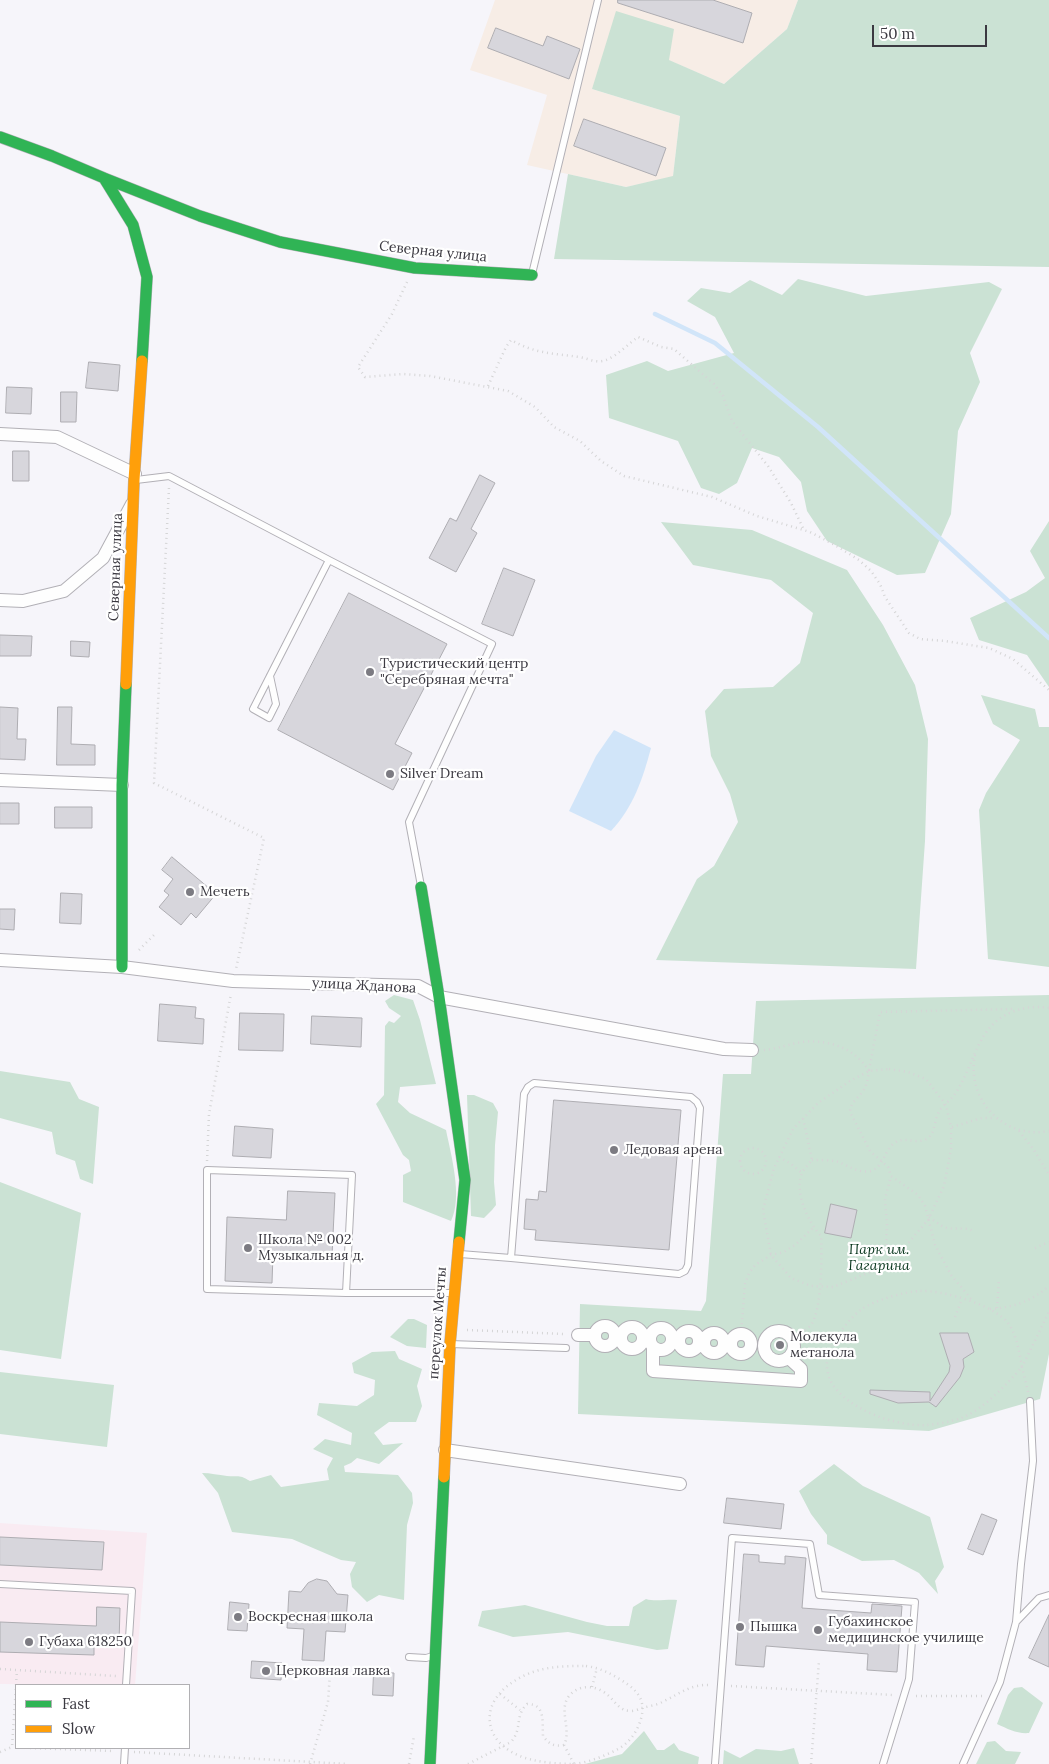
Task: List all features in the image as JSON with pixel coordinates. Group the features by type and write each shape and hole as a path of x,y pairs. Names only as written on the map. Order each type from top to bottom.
{"street":[{"name":"Северная улица","path":"0,137 200,216 280,242 415,268 532,275"},
{"name":"Северная улица","path":"104,178 133,225 147,277 135,477 122,784 122,967"},
{"path":"0,434 57,437 135,477"},
{"path":"0,600 23,601 64,591 103,558 134,499"},
{"path":"0,780 122,784"},
{"name":"переулок Мечты","path":"421,887 465,1180 450,1344 430,1764"},
{"name":"улица Жданова","path":"0,960 122,967 233,981 418,986 439,997 724,1049 752,1050"},
{"path":"578,1335 595,1336 599,1327 608,1326 618,1337 626,1328 636,1327 649,1342 663,1351 668,1349 687,1331 696,1334 702,1342 708,1334 716,1333 720,1335 734,1352 742,1354 774,1332 786,1332 801,1369 801,1381 653,1371 649,1342 654,1330 664,1328 676,1340"},
{"path":"727,1343 735,1336 741,1334 757,1345 767,1357 778,1362 792,1347"},
{"path":"445,1450 680,1484"}],"lane":[{"path":"532,275 598,0"},
{"path":"135,477 169,476 492,644 409,822 421,887"},
{"path":"270,676 276,704 269,718 253,709 328,560"},
{"path":"458,1254 678,1274 685,1271 688,1265 700,1108 697,1102 691,1097 583,1087 534,1083 528,1087 524,1094 511,1258"},
{"path":"346,1293 352,1175 207,1170 206,1290 346,1293 454,1293"},
{"path":"450,1344 566,1348"},
{"path":"963,1764 1000,1682 1016,1622 1033,1461 1030,1401"},
{"path":"715,1764 732,1538 810,1544 819,1595 915,1602 909,1679 883,1764"},
{"path":"0,1584 132,1591 126,1684"},
{"path":"1016,1622 1039,1598 1049,1595"},
{"path":"409,1657 426,1658 436,1656"},
{"path":"124,1764 125,1749"}],"path":[{"path":"415,268 392,314 358,367 365,377 430,376 508,391 535,407 554,427 580,441 601,461 624,476 712,497 757,516 810,532"},
{"path":"488,386 511,340 536,351 552,355 580,357 593,361 605,360 638,337 661,347 674,349 714,384 723,396 732,421 768,466 791,503 803,528 851,555 871,571 880,584 884,597 909,633 920,639 989,648 1000,652 1013,659 1049,690"},
{"path":"169,476 154,783 264,838 233,981 209,1114 207,1170"},
{"path":"888,1260 885,1199 891,1176 888,1167 870,1151 850,1112 850,1106 862,1093 867,1084 880,1012 1049,1008"},
{"path":"1017,1009 996,1021 980,1040 973,1064 976,1088 980,1099 996,1118 1006,1125 1030,1132 1049,1131"},
{"path":"752,1050 772,1050 800,1042 824,1041 853,1054 864,1062 869,1072"},
{"path":"812,1160 836,1161 860,1171 872,1170 878,1167 893,1144 900,1140 919,1141 928,1138 940,1109 956,1093 976,1052"},
{"path":"889,1069 908,1072 926,1079 946,1105 951,1128 951,1149 944,1186 928,1218 903,1249 873,1272 833,1287 811,1286 791,1278 771,1255 763,1210 774,1168 793,1129 803,1118 818,1103 850,1081 869,1072 889,1069"},
{"path":"792,1347 815,1317 820,1286 821,1236 814,1228 802,1200 800,1190 802,1173 812,1160 803,1118"},
{"path":"951,1128 982,1118 996,1118"},
{"path":"1018,1130 1034,1150 1049,1175"},
{"path":"757,1148 764,1155 765,1164 759,1172 749,1173 742,1167 741,1157 747,1149 757,1148"},
{"path":"779,1157 802,1173"},
{"path":"891,1176 918,1195 925,1206 935,1245 951,1275 974,1302"},
{"path":"928,1218 948,1228 970,1229 975,1232"},
{"path":"741,1334 745,1284 749,1273 755,1265 771,1255 784,1252 796,1245 814,1228"},
{"path":"1035,1248 1049,1242"},
{"path":"997,1308 999,1279"},
{"path":"989,1309 1019,1305 1041,1294 1049,1286"},
{"path":"1030,1401 1022,1366 1017,1342 1008,1324 999,1315 974,1302 921,1291 891,1297 862,1309 838,1334 829,1350 826,1362 830,1379 838,1391 862,1409 892,1421 926,1425 962,1418 988,1402 1012,1379 1022,1366 1049,1312"},
{"path":"955,1317 962,1299"},
{"path":"452,1329 578,1335"},
{"path":"792,1347 841,1351"},
{"path":"811,1764 818,1660"},
{"path":"560,1666 597,1668 632,1687 640,1696 644,1707 642,1719 637,1730 629,1741 619,1749 597,1758 574,1764 547,1763 522,1757 504,1747 494,1735 489,1721 490,1708 495,1698 500,1694 512,1682 534,1672 560,1666"},
{"path":"592,1687 597,1668"},
{"path":"0,1669 126,1676"},
{"path":"16,1684 17,1670"},
{"path":"310,1763 328,1702 330,1673"},
{"path":"574,1764 564,1744 568,1734 565,1709 568,1697 582,1687 592,1687 609,1696 617,1706 632,1711 664,1702 686,1688 702,1684 904,1696 994,1696"},
{"path":"500,1694 520,1710"},
{"path":"468,1764 504,1747 516,1737 520,1710 527,1704 538,1706 543,1717 544,1736 553,1745 564,1744"},
{"path":"0,1752 14,1747 15,1716"},
{"path":"125,1749 310,1763 348,1764"}],"shaded area":[{"path":"495,0 798,0 787,29 724,84 668,60 592,89 680,116 673,177 626,187 527,165 547,95 470,70"},
{"path":"0,1523 147,1533 135,1684 0,1684"}],"green space":[{"path":"798,0 1049,0 1049,267 554,259 568,174 626,187 673,176 680,116 592,89 616,11 674,29 669,60 724,84 787,29"},
{"path":"798,279 866,296 989,282 1002,289 970,353 980,382 958,431 951,514 925,573 897,575 827,541 807,511 801,482 779,457 752,448 737,483 719,494 701,488 678,441 609,418 606,375 647,361 668,371 734,353 715,317 687,301 701,288 730,293 750,280 782,295"},
{"path":"1049,521 1049,687 1027,655 979,640 970,618 1026,592 1045,578 1030,551"},
{"path":"661,522 752,530 847,570 883,625 915,685 928,739 925,841 916,969 656,960 697,879 714,866 738,822 730,794 711,756 705,711 724,689 773,687 800,663 813,613 771,580 693,565"},
{"path":"981,695 1035,709 1039,727 1049,727 1049,967 988,959 979,810 986,793 1020,740 993,724"},
{"path":"394,995 413,1000 436,1084 400,1087 398,1102 410,1113 446,1130 456,1188 456,1200 451,1221 403,1202 403,1175 411,1171 409,1160 403,1155 376,1104 384,1095 385,1026 389,1021 394,1023 401,1016 389,1008 385,1001"},
{"name":"Парк им. Гагарина","path":"1049,995 1049,1354 1040,1399 929,1431 578,1414 580,1304 701,1311 706,1301 723,1074 751,1074 756,1001"},
{"path":"0,1071 70,1082 79,1099 99,1107 93,1184 80,1179 75,1161 56,1154 52,1132 0,1118"},
{"path":"467,1095 474,1095 493,1103 498,1112 494,1182 496,1205 484,1218 471,1216"},
{"path":"0,1182 81,1213 61,1359 0,1350"},
{"path":"408,1319 414,1319 427,1325 426,1348 407,1346 390,1337"},
{"path":"395,1351 399,1359 422,1369 417,1386 422,1406 416,1422 389,1422 374,1433 383,1445 403,1443 379,1464 357,1458 344,1466 345,1472 398,1475 412,1493 413,1503 407,1525 404,1600 379,1595 367,1602 352,1587 350,1574 356,1562 341,1560 292,1539 232,1532 218,1493 202,1473 241,1477 250,1481 271,1475 281,1487 329,1480 327,1469 333,1458 313,1449 325,1439 351,1445 352,1433 317,1415 319,1403 357,1406 374,1395 375,1380 354,1373 352,1363 372,1352"},
{"path":"0,1372 114,1385 107,1447 0,1434"},
{"path":"834,1464 863,1486 930,1517 944,1567 935,1581 938,1594 919,1573 894,1560 862,1561 827,1544 827,1535 811,1514 799,1491"},
{"path":"646,1599 677,1600 668,1649 657,1650 568,1632 513,1637 478,1626 482,1611 525,1605 587,1622 607,1626 629,1626 633,1607"},
{"path":"1022,1687 1043,1703 1029,1733 1017,1732 997,1724 1008,1695 1014,1688"},
{"path":"644,1731 657,1750 664,1750 674,1743 679,1750 699,1757 698,1764 585,1764 622,1754"},
{"path":"995,1741 1006,1751 1021,1752 1015,1764 976,1764 987,1742"},
{"path":"794,1748 799,1764 723,1764 724,1750 740,1758 756,1749 781,1751"}],"water":[{"path":"614,730 651,748 631,803 611,831 569,811 596,756"}],"building":[{"path":"618,0 713,0 752,13 743,43 618,3"},
{"path":"496,28 543,46 547,36 580,49 569,79 488,48"},
{"path":"584,119 666,148 656,176 574,146"},
{"path":"89,362 120,365 118,391 86,388"},
{"path":"7,387 32,388 31,414 6,413"},
{"path":"61,392 77,392 76,422 61,422"},
{"path":"13,451 29,451 29,481 13,481"},
{"path":"480,475 495,483 471,529 477,533 456,572 429,558 450,518 456,521"},
{"path":"504,568 535,580 513,636 482,624"},
{"name":"Туристический центр \"Серебряная мечта\"","path":"349,593 447,644 395,744 412,753 393,790 278,730"},
{"path":"0,635 32,636 31,656 0,656"},
{"path":"71,641 90,642 89,657 71,656"},
{"path":"0,707 18,708 17,739 26,739 25,760 0,759"},
{"path":"58,707 72,707 71,744 95,745 95,765 57,765"},
{"path":"0,803 19,803 19,824 0,824"},
{"path":"55,807 92,807 92,828 55,828"},
{"name":"Мечеть","path":"172,857 216,894 196,918 191,913 181,925 159,907 169,895 164,891 173,879 162,870"},
{"path":"61,893 82,894 81,924 60,923"},
{"path":"0,909 15,909 14,930 0,929"},
{"path":"160,1004 196,1007 195,1018 204,1019 203,1044 158,1041"},
{"path":"240,1013 284,1014 283,1051 239,1050"},
{"path":"312,1016 362,1018 361,1047 311,1044"},
{"name":"Ледовая арена","path":"554,1100 681,1110 669,1250 535,1240 536,1230 524,1229 526,1199 538,1200 539,1191 546,1192"},
{"path":"235,1126 273,1129 271,1158 233,1156"},
{"path":"288,1191 335,1193 332,1256 273,1254 272,1283 225,1281 227,1217 286,1220"},
{"path":"831,1204 857,1210 851,1238 825,1233"},
{"path":"940,1333 968,1333 974,1352 963,1359 964,1367 960,1377 936,1407 929,1402 898,1403 870,1394 870,1390 930,1392 930,1401 949,1372 950,1366"},
{"path":"727,1498 784,1504 781,1529 724,1523"},
{"path":"982,1514 997,1520 983,1555 968,1549"},
{"path":"0,1537 104,1542 102,1570 0,1565"},
{"path":"744,1554 759,1555 759,1562 785,1564 785,1556 806,1558 802,1608 871,1613 872,1604 902,1606 897,1672 867,1670 868,1654 766,1646 764,1667 736,1665"},
{"path":"317,1579 327,1581 337,1594 348,1595 345,1632 326,1631 324,1661 302,1660 304,1629 287,1628 289,1591 301,1592 308,1583"},
{"name":"Воскресная школа","path":"230,1602 249,1604 247,1631 228,1630"},
{"path":"97,1607 120,1608 119,1643 94,1641 94,1655 0,1652 0,1622 96,1626"},
{"path":"1049,1615 1049,1667 1029,1658"},
{"name":"Церковная лавка","path":"252,1661 282,1663 281,1680 251,1678"},
{"path":"374,1672 394,1673 393,1696 373,1695"}],"waterway":[{"path":"655,314 715,343 818,427 1049,638"}],"traffic: fast":[{"path":"0,137 104,178 133,225 147,277 142,361"},
{"path":"104,178 200,216 280,242 415,268 532,275"},
{"path":"122,967 122,785 126,684"},
{"path":"421,887 465,1180 459,1242"},
{"path":"430,1764 444,1477"}],"traffic: slow":[{"path":"126,684 134,480 142,361"},
{"path":"444,1477 450,1344 459,1242"}],"place":[{"name":"Туристический центр \"Серебряная мечта\"","path":"370,672"},
{"name":"Silver Dream","path":"390,774"},
{"name":"Мечеть","path":"190,892"},
{"name":"Ледовая арена","path":"614,1150"},
{"name":"Школа № 002 Музыкальная д.","path":"248,1248"},
{"name":"Молекула метанола","path":"780,1345"},
{"name":"Воскресная школа","path":"238,1617"},
{"name":"Пышка","path":"740,1627"},
{"name":"Губахинское медицинское училище","path":"818,1630"},
{"name":"Губаха 618250","path":"29,1642"},
{"name":"Церковная лавка","path":"266,1671"}]}
